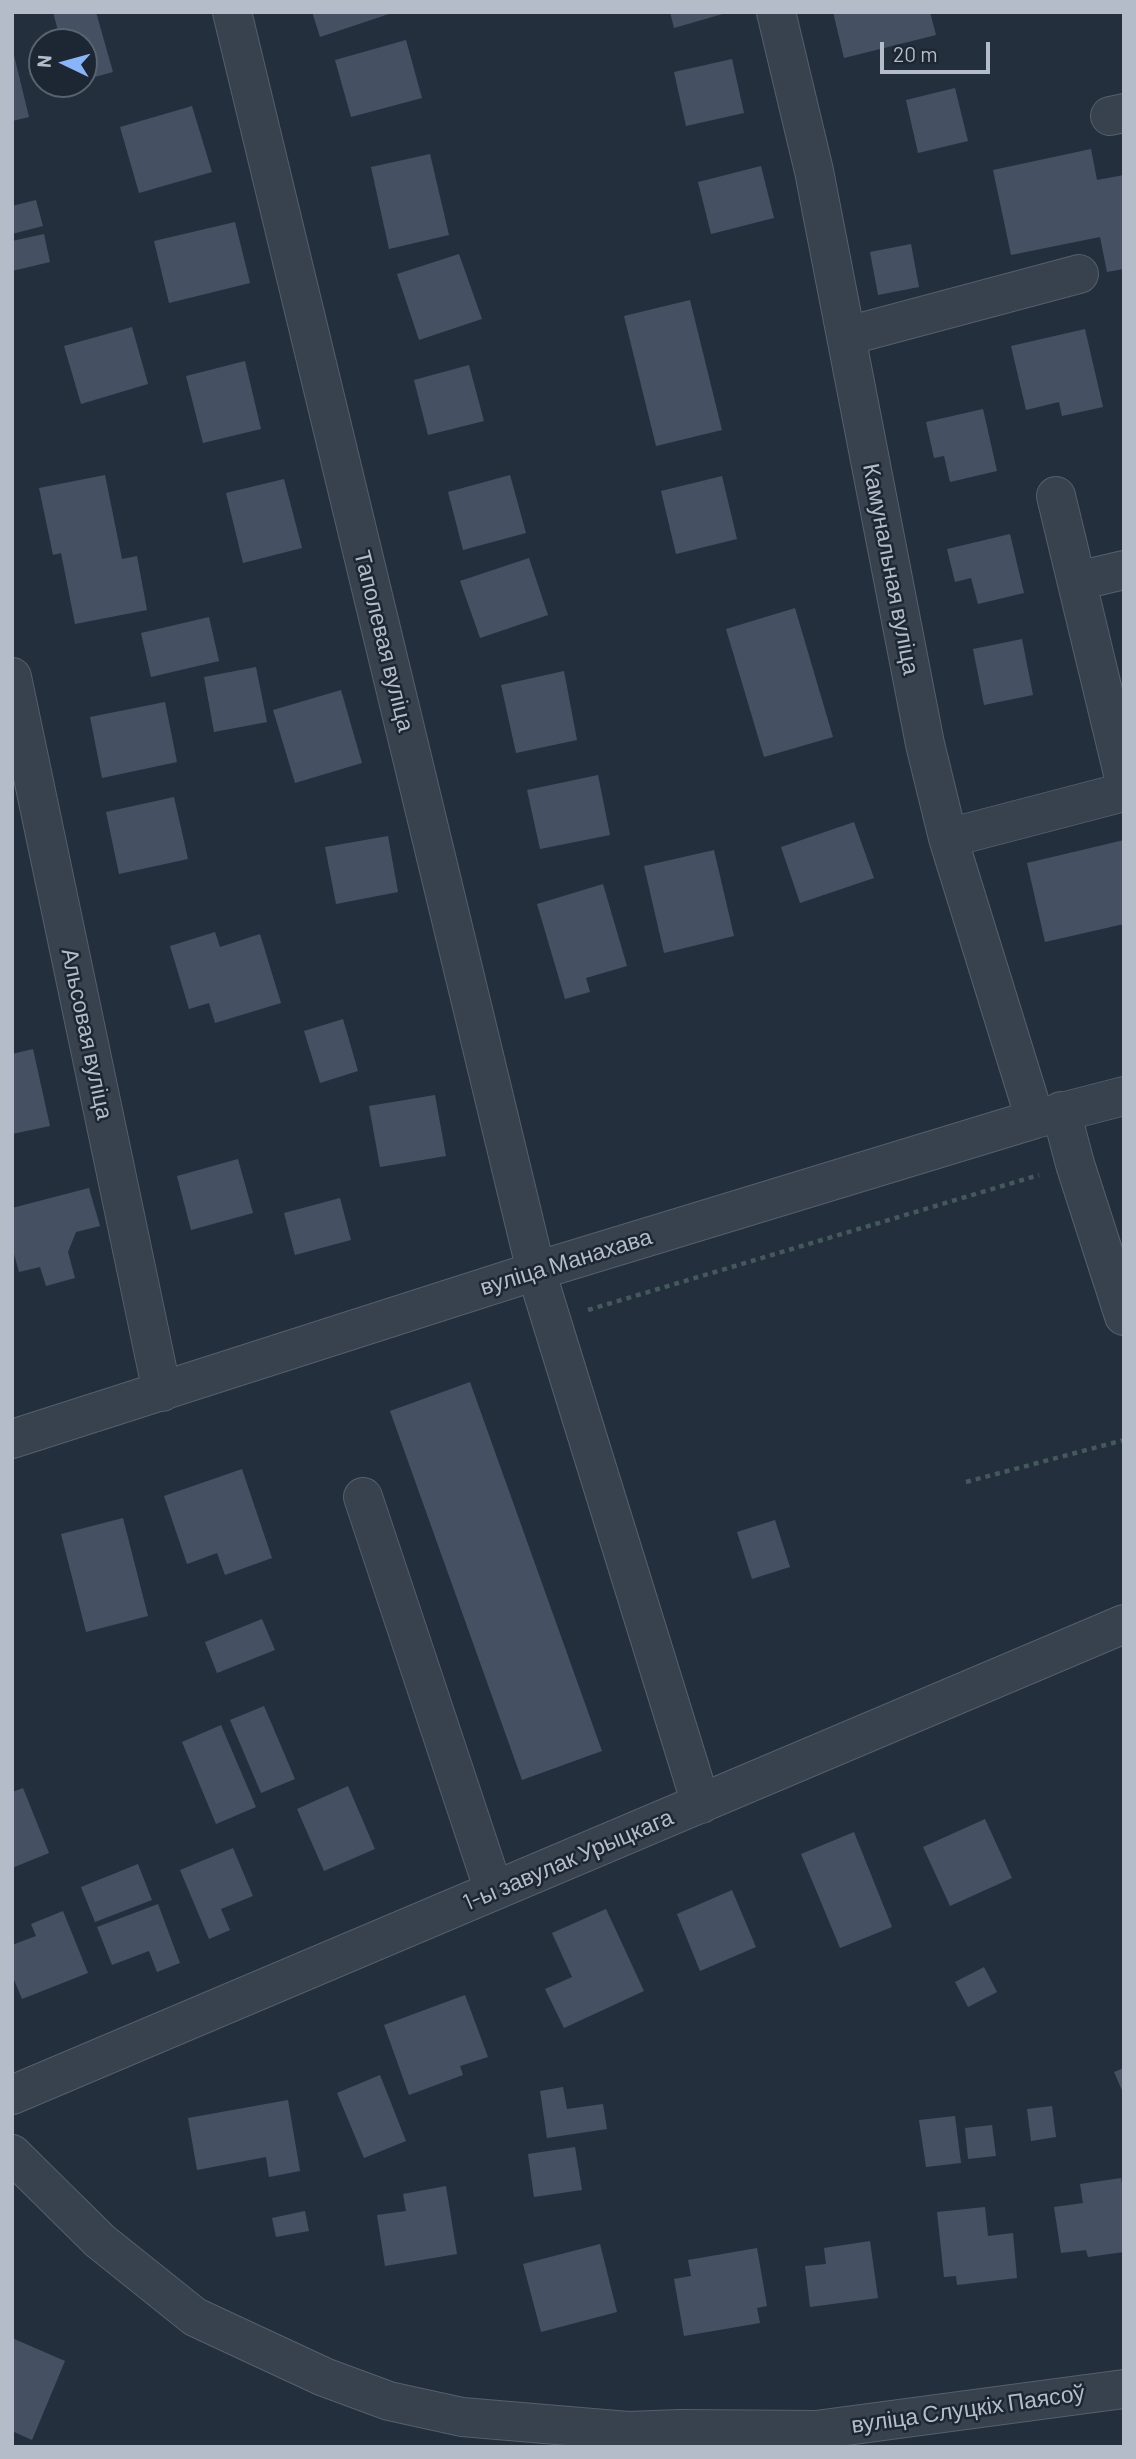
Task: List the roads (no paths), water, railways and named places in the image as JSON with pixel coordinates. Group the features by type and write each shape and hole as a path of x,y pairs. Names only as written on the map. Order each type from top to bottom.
{"street":[{"name":"Таполевая вуліца","path":"232,12 536,1270 701,1804"},
{"name":"Камунальная вуліца","path":"776,12 814,171 925,744 948,838 1048,1115 1075,1164 1124,1316"},
{"path":"847,336 1079,274"},
{"path":"1056,496 1124,778"},
{"path":"1077,581 1124,570"},
{"name":"Альсовая вуліца","path":"12,677 162,1392"},
{"path":"948,838 1124,792"},
{"name":"вуліца Манахава","path":"12,1439 536,1270 1048,1115 1124,1096"},
{"path":"363,1497 494,1891"},
{"name":"1-ы завулак Урыцкага","path":"12,2095 1124,1625"},
{"name":"вуліца Слуцкіх Паясоў","path":"12,2154 100,2241 195,2317 256,2347 389,2401 462,2417 628,2431 680,2428 816,2430 1124,2389"}]}
